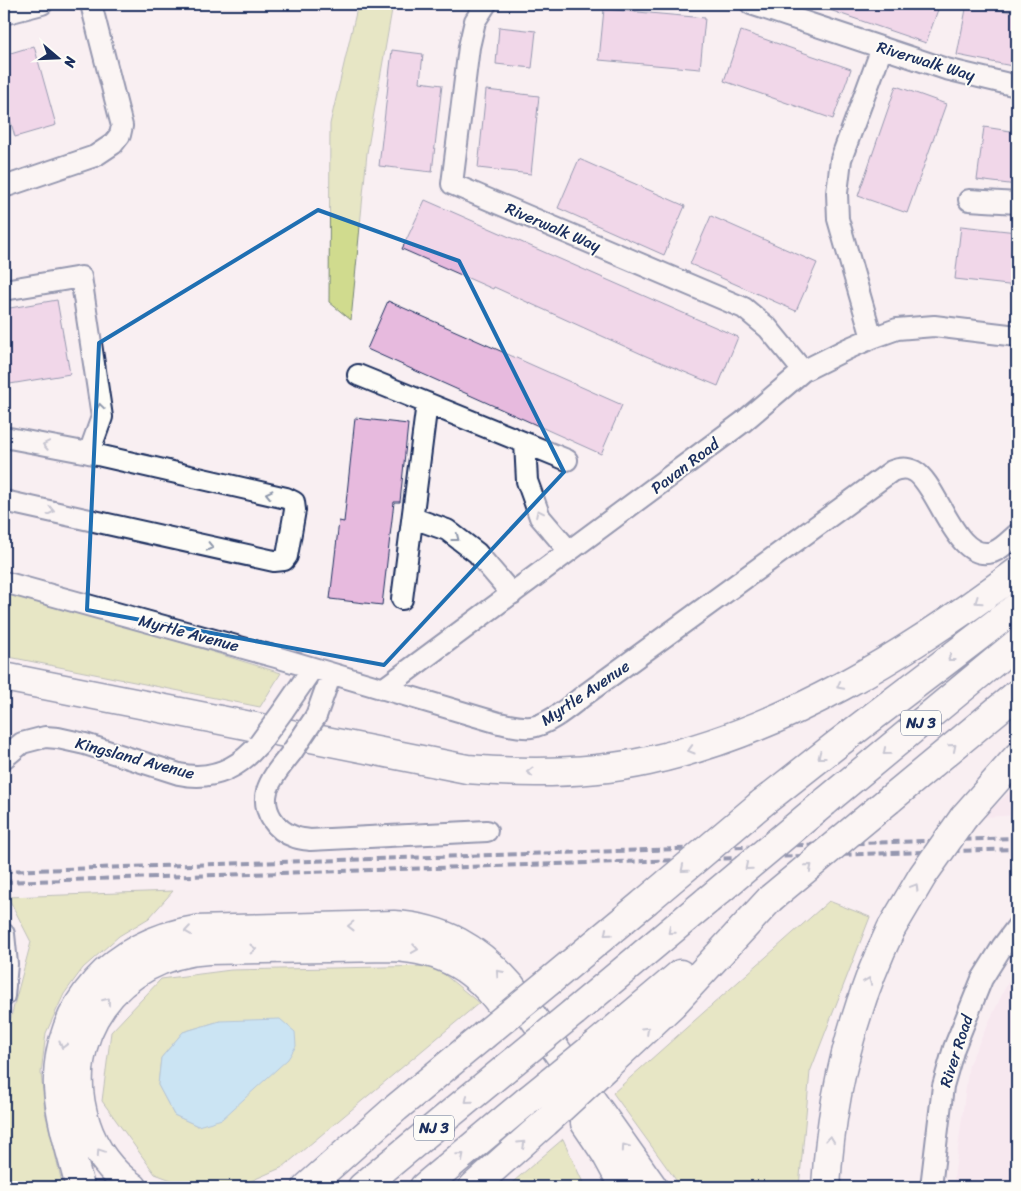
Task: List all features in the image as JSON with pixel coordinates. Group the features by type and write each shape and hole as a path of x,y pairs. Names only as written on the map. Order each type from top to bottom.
{"highway":[{"path":"4,678 467,769 518,772 597,769 647,761 694,749 738,734 787,713 855,678 910,645 952,619 1017,572"},
{"path":"307,1187 396,1108 761,804 1017,608"},
{"name":"NJ 3","path":"362,1187 1017,643"},
{"name":"NJ 3","path":"424,1187 528,1100 603,1053 771,898 1017,694"},
{"path":"826,1187 835,1102 849,1039 870,976 891,930 923,874 964,817 1017,757"},
{"path":"80,1187 60,1104 58,1087 61,1051 79,1004 88,990 110,967 151,941 188,931 394,925 420,928 446,936 469,948 492,965 510,986 653,1187"},
{"path":"133,1187 109,1165 93,1142 83,1116 78,1086 81,1056 90,1028 104,1003 124,982 135,973 158,960 195,951 392,947 428,952 449,959 469,971 487,987 584,1120 624,1187"},
{"path":"473,1187 545,1123 603,1053"},
{"path":"289,1187 396,1108"}],"street":[{"path":"4,14 42,4"},
{"path":"4,187 95,156 112,144 120,135 122,126 91,4"},
{"name":"Riverwalk Way","path":"486,4 475,21 469,47 452,184 744,308 768,328 803,371"},
{"name":"Riverwalk Way","path":"751,4 946,69 1017,86"},
{"path":"872,338 838,219 837,193 841,159 882,48"},
{"path":"969,200 1017,204"},
{"path":"4,290 81,277 102,416 89,453"},
{"name":"Pavan Road","path":"383,689 743,422 803,371 872,338 897,330 934,326 1017,336"},
{"path":"358,375 567,460"},
{"path":"402,599 427,403"},
{"path":"4,437 89,453 286,498 294,502 295,510 287,556 284,560 274,562 4,501"},
{"path":"525,443 527,481 540,517 569,551"},
{"name":"Myrtle Avenue","path":"4,582 276,657 506,724 533,727 546,722 892,471 899,468 906,468 918,474 957,535 975,550 992,553 1017,534"},
{"path":"413,518 447,530 476,554 512,594"},
{"path":"322,671 328,687 316,716 273,779 267,792 266,804 269,815 276,825 285,833 296,838 310,840 487,831"},
{"name":"Kingsland Avenue","path":"4,758 22,743 45,737 58,738 84,744 191,777 214,775 244,760 259,744 283,711 322,671"},
{"name":"River Road","path":"931,1187 943,1086 954,1048 982,979 1017,927"},
{"path":"4,934 7,964 4,996"}],"highlighted area":[{"path":"318,210 459,261 564,472 384,665 87,610 99,343"}],"shaded area":[{"path":"1017,785 1017,815 984,817"},
{"path":"1017,970 1017,1187 953,1187 969,1064 1009,980"}],"green space":[{"path":"358,4 393,4 367,153 351,320 329,302 330,124"},
{"path":"4,588 281,673 260,707 4,656"},
{"path":"173,891 149,918 119,936 83,968 64,994 46,1033 41,1073 45,1112 63,1187 4,1187 4,1043 31,942 8,897"},
{"path":"829,901 870,917 810,1072 799,1187 681,1187 613,1093"},
{"path":"434,966 479,1003 283,1167 237,1187 190,1187 155,1174 102,1101 111,1032 161,979 231,970","holes":["220,1021 198,1126 174,1115 158,1085 161,1058 183,1032"]},
{"path":"563,1139 585,1187 507,1187"}],"water":[{"path":"280,1019 295,1032 296,1046 288,1059 222,1119 198,1126 174,1115 158,1085 161,1058 183,1032 220,1021"}],"building":[{"path":"819,4 940,4 926,43 818,6"},
{"path":"967,4 1017,13 1017,67 957,55"},
{"path":"604,9 705,18 700,69 599,60"},
{"path":"499,27 536,31 532,68 496,64"},
{"path":"741,31 851,69 833,119 724,81"},
{"path":"34,46 56,125 15,137 4,98 4,55"},
{"path":"392,50 423,54 420,82 442,85 432,172 379,166"},
{"path":"896,86 946,104 907,213 858,196"},
{"path":"486,90 539,96 531,174 478,168"},
{"path":"984,127 1017,132 1017,185 977,180"},
{"path":"579,159 685,206 664,255 558,208"},
{"path":"425,200 738,337 718,386 646,356 494,287 493,289 402,249"},
{"path":"711,216 817,263 796,311 690,264"},
{"path":"961,226 1017,232 1017,286 955,279"},
{"path":"57,300 70,374 4,385 4,309"},
{"path":"388,301 622,405 601,454 367,349"},
{"path":"355,418 408,424 400,502 394,502 382,605 330,599 339,521 344,522"}],"railway":[{"path":"4,871 1017,838"},
{"path":"4,882 1017,849"}]}
